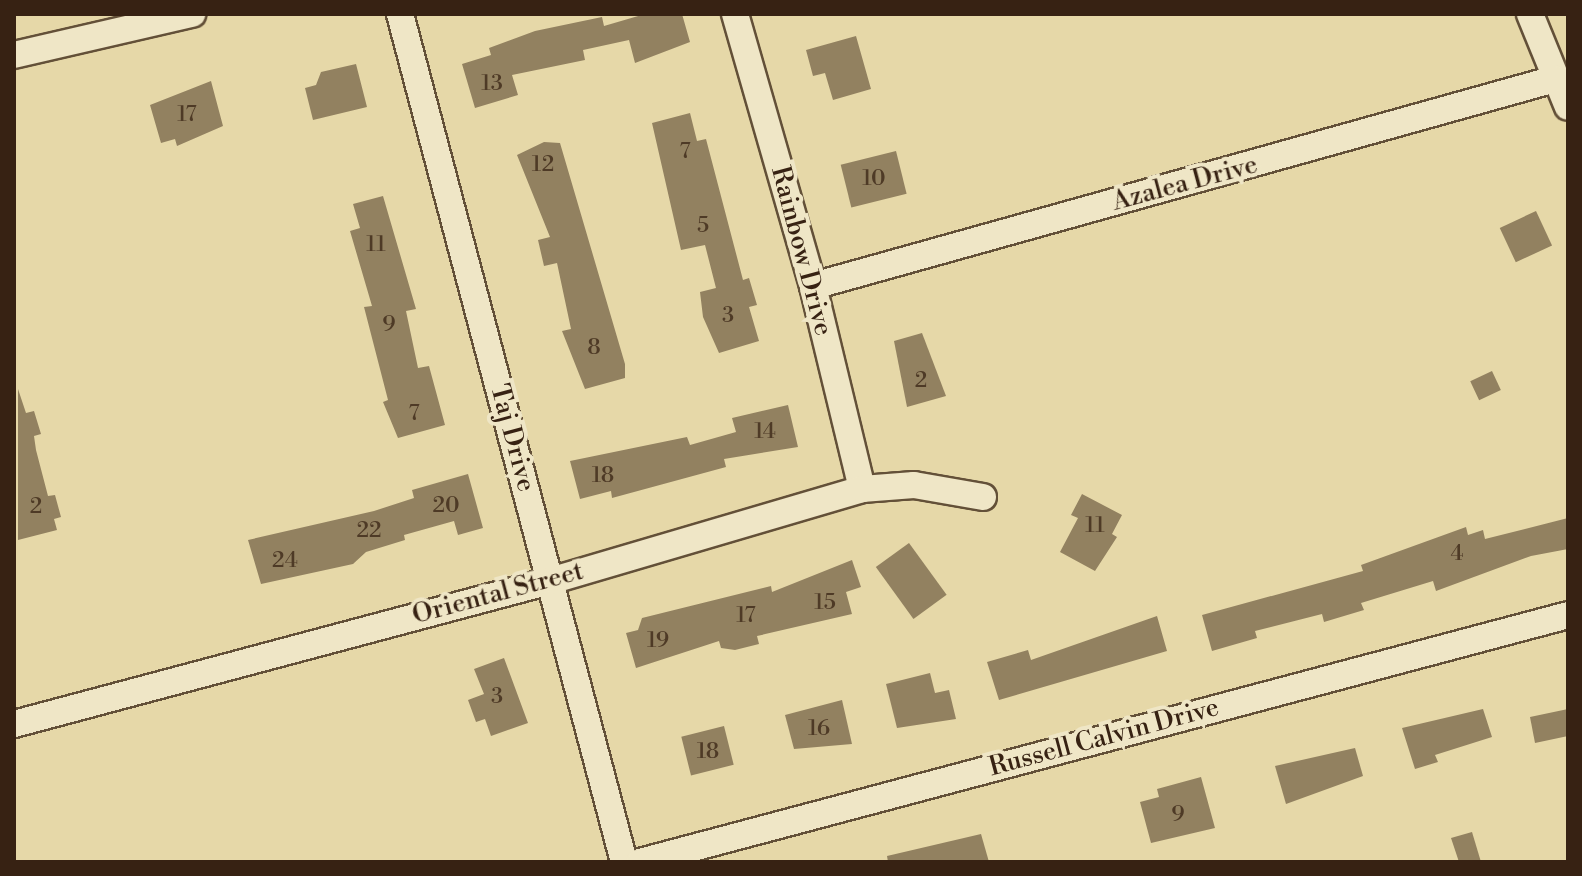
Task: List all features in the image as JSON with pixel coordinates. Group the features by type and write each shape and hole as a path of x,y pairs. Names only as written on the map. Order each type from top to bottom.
{"street":[{"path":"14,55 192,14"},
{"name":"Taj Drive","path":"400,14 624,862"},
{"name":"Rainbow Drive","path":"735,14 813,286 862,489"},
{"path":"1530,14 1568,107"},
{"name":"Azalea Drive","path":"813,286 1555,79"},
{"name":"Oriental Street","path":"14,724 550,581 862,489 914,485 983,497"},
{"name":"Russell Calvin Drive","path":"640,862 1568,615"}],"building":[{"path":"645,14 682,14 690,42 635,63 629,40 583,50 585,60 512,75 518,95 475,108 462,64 491,55 489,48 535,31 602,17 604,26"},
{"path":"856,36 871,89 833,100 825,73 813,76 806,50"},
{"path":"356,64 367,107 313,120 305,88 316,85 321,72"},
{"path":"211,81 223,126 177,146 175,139 161,143 150,105"},
{"path":"690,113 697,141 706,139 743,280 749,278 757,305 749,307 759,341 719,353 703,317 700,292 716,288 705,245 681,250 652,123"},
{"path":"544,142 560,143 625,364 625,378 585,389 562,331 571,329 557,263 544,266 538,240 550,237 517,155"},
{"path":"896,151 907,194 851,207 841,165"},
{"path":"383,196 416,309 406,311 418,368 429,366 445,425 398,438 383,402 388,400 364,307 372,306 350,231 360,228 353,204"},
{"path":"1536,211 1552,245 1516,262 1500,228"},
{"path":"922,333 946,396 907,407 894,341"},
{"path":"1492,371 1501,390 1479,400 1470,381"},
{"path":"18,389 26,413 34,411 41,434 34,436 36,450 48,496 55,495 61,517 54,519 57,530 18,540"},
{"path":"788,405 798,447 724,459 726,467 612,498 611,491 580,499 570,461 687,437 690,445 736,432 732,418"},
{"path":"468,474 483,528 458,535 454,521 404,535 405,540 366,552 353,564 261,584 248,540 374,511 414,498 412,490"},
{"path":"1082,494 1122,515 1112,534 1117,537 1095,571 1060,552 1078,518 1071,515"},
{"path":"1568,518 1568,549 1531,556 1436,591 1433,581 1361,603 1364,610 1324,622 1322,614 1255,631 1257,638 1212,651 1202,615 1363,571 1361,565 1466,527 1468,535 1483,530 1485,539"},
{"path":"909,543 947,595 913,619 876,567"},
{"path":"852,560 861,587 846,592 852,614 757,636 759,644 735,650 721,648 719,641 636,668 626,633 638,630 642,618 771,586 772,592"},
{"path":"1157,616 1167,651 999,700 987,662 1028,650 1031,660"},
{"path":"504,658 528,723 491,736 485,719 476,722 468,700 484,694 474,669"},
{"path":"930,673 935,693 949,690 956,719 897,728 886,684"},
{"path":"842,700 852,744 794,749 785,715"},
{"path":"1483,709 1492,737 1435,755 1438,762 1415,769 1402,728"},
{"path":"1568,709 1568,736 1535,743 1530,717"},
{"path":"724,726 734,765 691,775 681,737"},
{"path":"1355,748 1363,776 1286,804 1275,766"},
{"path":"1201,777 1215,828 1151,843 1140,802 1159,797 1157,789"},
{"path":"1472,832 1481,862 1459,862 1451,838"},
{"path":"981,834 989,862 888,862 887,856"}]}
